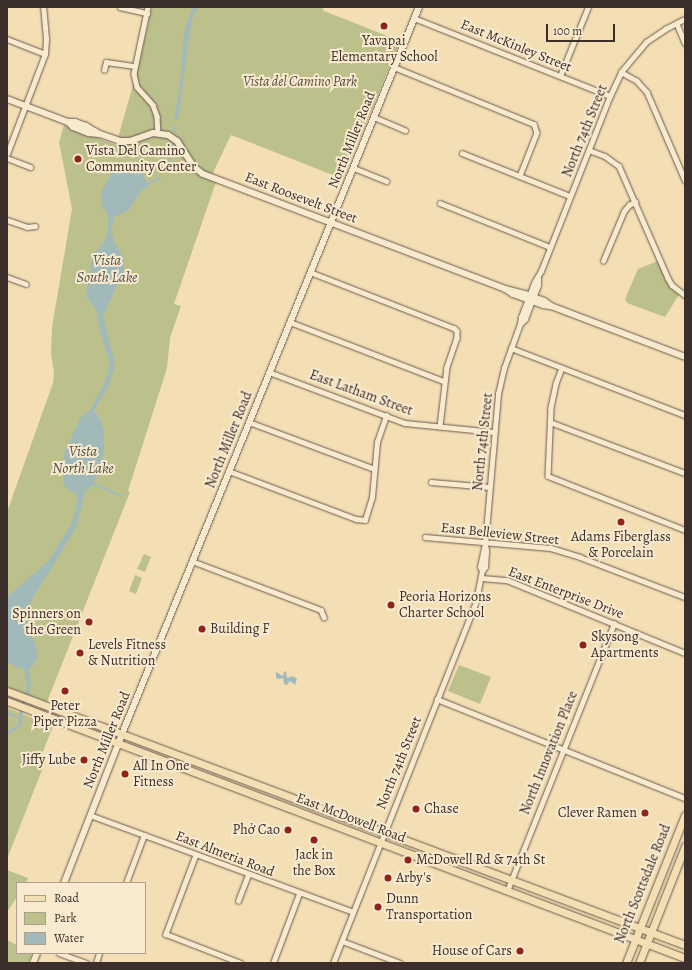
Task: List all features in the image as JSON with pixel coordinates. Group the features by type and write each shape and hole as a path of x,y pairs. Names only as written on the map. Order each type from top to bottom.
{"main road":[{"name":"East McDowell Road","path":"7,691 685,945"},
{"name":"East McDowell Road","path":"7,702 685,958"},
{"name":"North Scottsdale Road","path":"626,963 685,815"},
{"name":"North Scottsdale Road","path":"639,963 685,846"}],"street":[{"path":"7,154 45,54 46,39 43,7"},
{"path":"120,7 147,13"},
{"path":"7,99 68,122 75,122 86,126 100,134 125,142 147,134 158,133 157,116 153,105 137,87 135,78 135,66 148,7"},
{"name":"North Miller Road","path":"64,882 192,561 419,7"},
{"path":"560,76 588,7"},
{"name":"East McKinley Street","path":"414,18 610,96"},
{"name":"North 74th Street","path":"333,963 476,601 482,578 482,571 485,567 489,487 498,394 511,348 520,324 520,317 538,285 538,277 621,72 646,42 685,19"},
{"path":"677,24 685,43"},
{"path":"7,39 45,54"},
{"path":"104,70 106,62 135,66"},
{"path":"394,67 531,122 536,127 537,133 520,176"},
{"path":"621,72 637,81 647,92 685,180"},
{"path":"374,117 405,130"},
{"name":"East Roosevelt Street","path":"158,133 168,135 177,141 194,167 204,174 505,289 513,294 530,298 685,357"},
{"path":"589,150 614,161 619,166 670,282 679,292 685,295"},
{"path":"462,153 570,196"},
{"path":"7,158 30,167"},
{"path":"354,168 386,181"},
{"path":"604,261 624,211 629,205 636,202"},
{"path":"440,203 550,247"},
{"path":"7,220 27,227 35,226"},
{"path":"310,272 451,326 457,331 457,338 444,381 440,427"},
{"path":"7,277 26,284"},
{"path":"290,322 444,381"},
{"path":"511,348 685,415"},
{"path":"562,368 554,394 550,422 548,476 685,530"},
{"name":"East Latham Street","path":"269,372 405,423 494,432"},
{"path":"229,470 356,519 365,520 372,497 377,442 386,416"},
{"path":"249,422 375,469"},
{"path":"550,422 685,473"},
{"path":"432,482 489,487"},
{"name":"East Belleview Street","path":"425,537 551,548 567,552 685,597"},
{"path":"192,561 320,610 324,617"},
{"name":"East Enterprise Drive","path":"482,578 507,580 685,653"},
{"name":"North Innovation Place","path":"506,891 614,624"},
{"path":"437,699 685,798"},
{"name":"East Almeria Road","path":"90,815 300,894 353,912"},
{"path":"126,882 144,836"},
{"path":"196,855 166,934 241,963"},
{"path":"238,901 248,874"},
{"path":"273,963 300,894"},
{"path":"342,941 400,963"},
{"path":"62,954 86,963"}],"green space":[{"name":"Vista del Camino Park","path":"152,7 322,7 324,11 400,41 343,179 231,135 210,179 216,182 174,304 181,306 170,338 167,368 128,491 130,492 47,702 7,687 7,512 53,383 54,372 51,354 52,327 72,209 59,142 64,125 116,145 138,67"},
{"path":"660,260 668,278 680,293 665,317 627,303 625,299 638,269"},
{"path":"144,554 151,557 145,572 137,569"},
{"path":"135,575 142,578 136,594 129,591"},
{"path":"459,665 491,677 480,704 448,691"},
{"path":"7,708 53,726 39,762 44,765 7,859"},
{"path":"7,870 28,878 26,882 16,882 16,898 7,912"},
{"path":"7,940 16,944 16,954 32,954 28,963 7,963"}],"water":[{"path":"193,7 198,7 192,19 190,30 178,120 174,119 180,85 183,42 186,25"},
{"path":"126,162 133,163 140,168 149,187 143,189 128,211 114,217 111,231 114,241 124,258 124,270 103,316 115,365 108,387 94,411 98,415 104,430 104,452 99,473 91,487 85,491 76,528 28,606 26,614 38,655 34,665 29,668 31,686 23,708 22,725 7,735 7,731 17,726 19,722 20,707 27,686 24,669 20,669 7,662 7,597 48,561 71,525 77,504 76,493 68,490 64,485 63,464 65,451 81,417 91,409 105,382 110,363 101,335 96,310 86,296 87,287 92,258 108,235 108,214 101,205 101,192 115,168"},
{"path":"286,671 287,678 293,676 297,679 295,685 290,681 287,685 284,684 283,678 276,678 276,672 283,676 284,672"}],"waterway":[{"path":"175,127 175,132"},
{"path":"166,171 174,145"},
{"path":"148,184 160,178"},
{"name":"Vista North Lake","path":"93,484 123,496"},
{"path":"7,713 20,718"}],"place":[{"name":"Yavapai Elementary School","path":"384,26"},
{"name":"Vista Del Camino Community Center","path":"78,159"},
{"name":"Adams Fiberglass & Porcelain","path":"621,522"},
{"name":"Peoria Horizons Charter School","path":"391,605"},
{"name":"Spinners on the Green","path":"89,622"},
{"name":"Building F","path":"202,629"},
{"name":"Skysong Apartments","path":"583,645"},
{"name":"Levels Fitness & Nutrition","path":"80,653"},
{"name":"Peter Piper Pizza","path":"65,691"},
{"name":"Jiffy Lube","path":"84,760"},
{"name":"All In One Fitness","path":"125,774"},
{"name":"Chase","path":"416,809"},
{"name":"Clever Ramen","path":"645,813"},
{"name":"Phở Cao","path":"288,830"},
{"name":"Jack in the Box","path":"314,840"},
{"name":"McDowell Rd & 74th St","path":"408,860"},
{"name":"Arby's","path":"388,878"},
{"name":"Dunn Transportation","path":"378,907"},
{"name":"House of Cars","path":"520,951"}],"water label":[{"name":"Vista South Lake","path":"107,268"}]}
